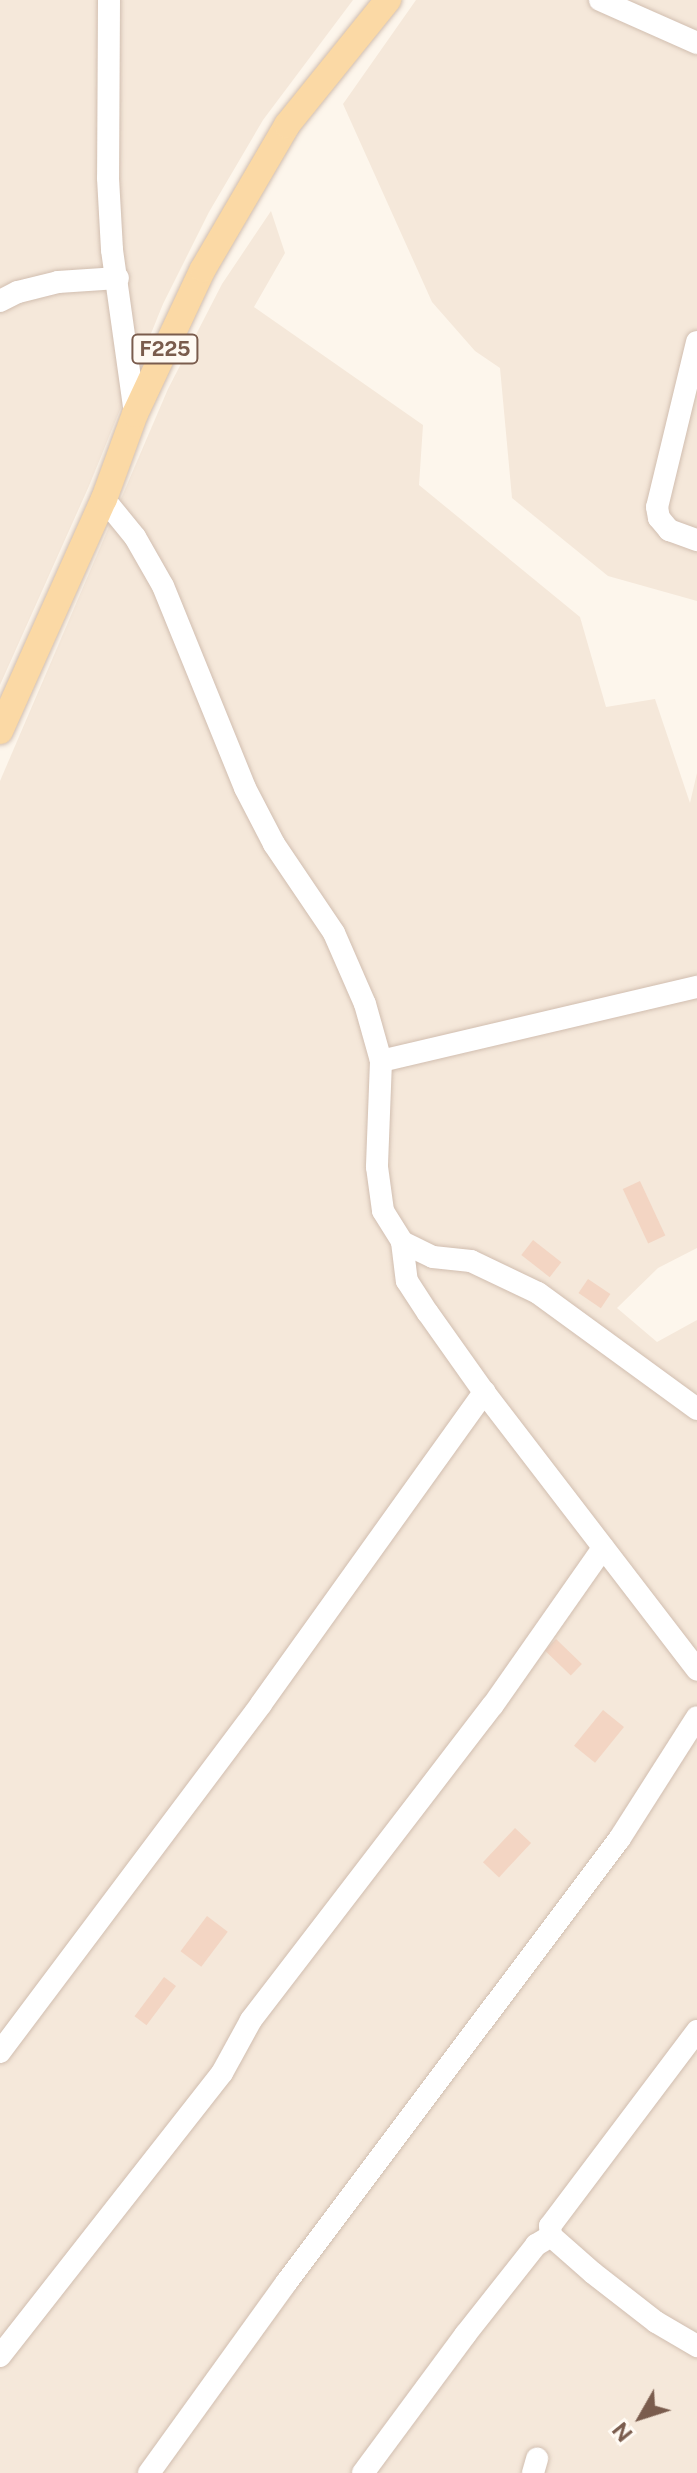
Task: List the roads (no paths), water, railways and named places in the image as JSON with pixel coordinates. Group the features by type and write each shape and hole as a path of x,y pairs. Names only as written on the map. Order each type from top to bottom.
{"main road":[{"name":"F225","path":"0,731 104,499 135,414 203,269 287,125 388,0"}],"street":[{"path":"109,0 108,178 135,414"},
{"path":"600,0 697,43"},
{"path":"0,301 18,292 58,282 118,278"},
{"path":"697,342 657,507 659,518 669,530 697,540"},
{"path":"104,499 135,537 163,586 245,788 274,844 334,933 365,1004 381,1061 377,1167 383,1211 402,1242 407,1281 484,1392 697,1670"},
{"path":"381,1061 697,987"},
{"path":"402,1242 433,1257 471,1261 538,1293 697,1409"},
{"path":"0,2052 243,1730 484,1392"},
{"path":"0,2356 222,2073 251,2020 493,1705 603,1548"},
{"path":"149,2473 286,2283 620,1838 697,1717"},
{"path":"697,2031 550,2226 551,2236 656,2322 697,2346"},
{"path":"363,2473 536,2245 551,2236"}]}
